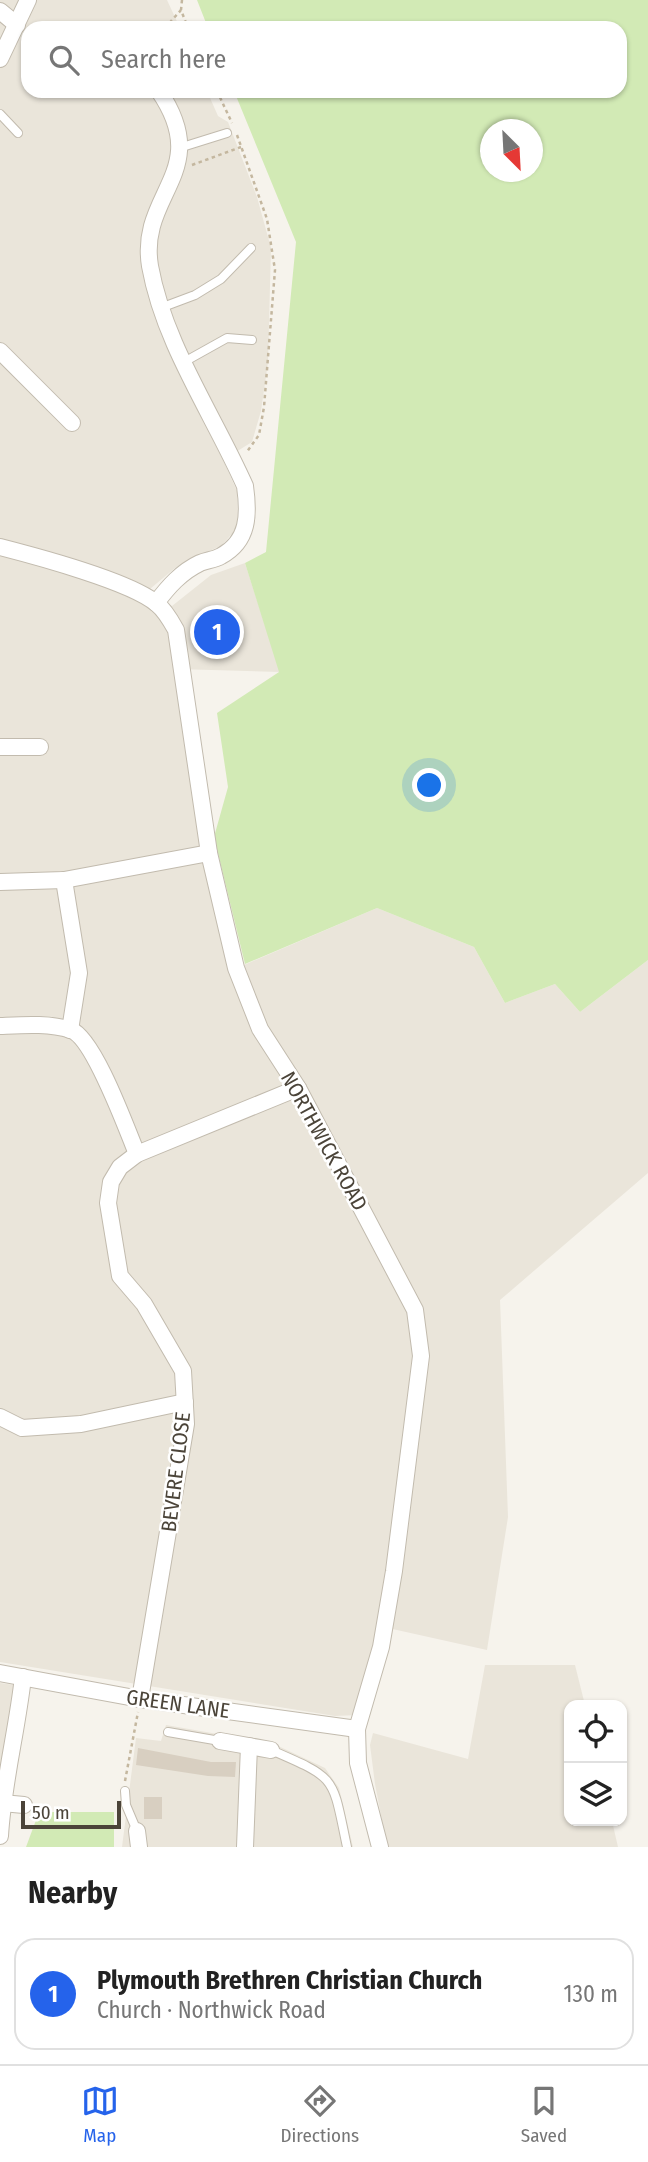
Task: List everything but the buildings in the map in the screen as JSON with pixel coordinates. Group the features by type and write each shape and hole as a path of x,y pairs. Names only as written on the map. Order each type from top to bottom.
{"street":[{"path":"0,59 29,0"},
{"path":"0,11 17,25"},
{"path":"0,547 45,558 156,603 181,575 200,563 221,556 239,542 247,526 245,486 184,362 150,267 148,235 179,156 175,123 162,98"},
{"path":"0,351 72,423"},
{"name":"NORTHWICK ROAD","path":"156,603 176,630 209,853 236,968 260,1029 298,1088 415,1310 421,1356 392,1584 381,1647 357,1729 358,1763 380,1847"},
{"path":"0,747 40,747"},
{"path":"0,882 64,880 209,853"},
{"path":"64,880 79,973 70,1030"},
{"path":"0,1026 32,1025 70,1030 79,1034 107,1080 137,1154"},
{"name":"BEVERE CLOSE","path":"140,1699 184,1437 185,1402 183,1371 144,1304 120,1276 108,1203 111,1182 120,1167 137,1154 298,1088"},
{"path":"0,1417 22,1428 81,1424 185,1402"},
{"name":"GREEN LANE","path":"0,1673 140,1699 357,1729"},
{"path":"0,1836 2,1803 17,1729 23,1677"},
{"path":"220,1741 271,1750"},
{"path":"245,1847 248,1746"},
{"path":"2,1803 24,1805"}],"lane":[{"path":"0,114 18,133"},
{"path":"179,156 227,133"},
{"path":"163,307 195,295 220,279 251,248"},
{"path":"184,362 228,338 252,340"},
{"path":"168,1732 220,1741"},
{"path":"271,1750 320,1772 331,1783 347,1847"},
{"path":"125,1791 126,1805 138,1839"}],"path":[{"path":"181,0 185,21"},
{"path":"171,21 181,10"},
{"path":"220,98 241,146 267,219 275,270 271,349 259,435 253,447 234,462"},
{"path":"179,156 189,166 241,146"},
{"path":"125,1791 140,1699"}],"shaded area":[{"path":"0,0 167,0 177,21 21,21 21,98 210,98 218,116 228,122 257,197 271,248 268,362 261,411 252,442 223,460 237,491 238,527 222,545 175,568 150,589 172,606 211,575 245,563 280,672 176,669 237,968 377,908 474,947 505,1003 555,984 580,1012 648,960 648,1173 500,1300 508,1517 487,1650 379,1626 358,1715 335,1716 0,1662"},
{"path":"485,1665 575,1665 584,1700 564,1700 564,1826 613,1826 618,1847 387,1847 370,1745 373,1733 468,1759"},
{"path":"0,1683 14,1685 11,1726 0,1779"},
{"path":"166,1725 274,1744 325,1768 339,1788 353,1847 122,1847 136,1738 161,1741"}],"green space":[{"path":"197,0 648,0 648,960 580,1012 555,984 505,1003 474,947 377,908 245,964 214,837 228,787 217,713 279,672 245,563 266,552 296,242 237,98 627,98 627,21 205,21"},
{"path":"39,1812 114,1812 114,1847 26,1847"}],"place":[{"name":"Plymouth Brethren Christian Church","path":"217,632"}]}
